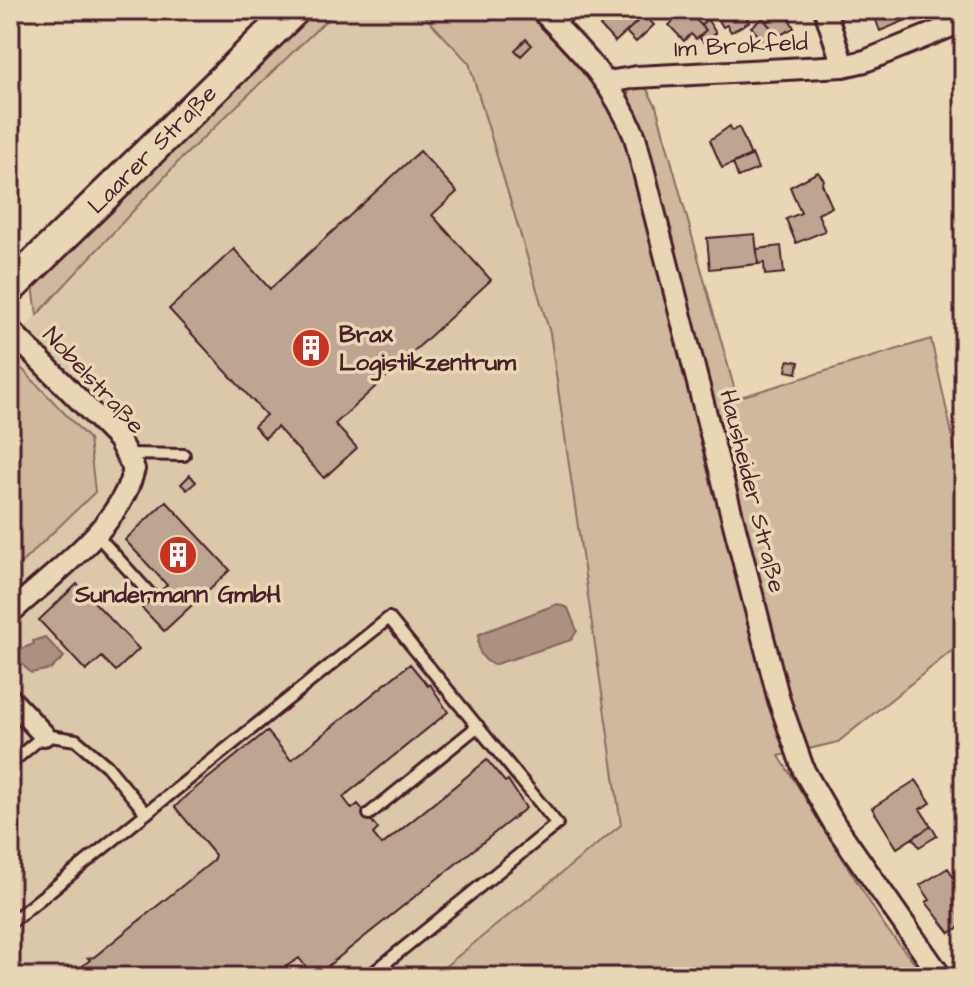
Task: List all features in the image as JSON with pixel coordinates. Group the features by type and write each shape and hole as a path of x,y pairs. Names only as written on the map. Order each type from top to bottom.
{"main road":[{"name":"Laarer Straße","path":"10,288 294,10"}],"street":[{"name":"Hausheider Straße","path":"541,10 608,82 621,102 635,137 794,747 835,825 941,977"},
{"path":"825,10 843,66"},
{"name":"Im Brokfeld","path":"608,82 637,77 843,66 865,61 964,21"},
{"name":"Nobelstraße","path":"10,330 129,454 134,469 129,489 95,533 10,613"},
{"path":"10,699 44,735"}],"lane":[{"path":"557,26 573,10"},
{"path":"129,454 184,455"},
{"path":"95,533 150,594"},
{"path":"10,923 389,618 557,824 368,977"},
{"path":"369,814 478,726"},
{"path":"10,764 44,735 76,740 107,766 146,813"}],"shaded area":[{"path":"307,10 337,10 181,159 37,315 33,286 229,83"},
{"path":"337,10 419,10 469,63 551,333 621,825 432,977 10,977 10,557 17,566 89,439 10,352 33,319 181,159"},
{"path":"419,10 525,10 574,62 582,62 615,103 699,409 715,404 645,141 628,97 629,88 643,82 656,106 737,398 931,339 964,488 964,641 838,742 779,756 885,927 926,977 432,977 621,825 550,333 469,63"},
{"path":"10,356 89,439 95,492 18,566 10,557"},
{"path":"557,604 568,608 577,631 571,640 493,665 482,656 479,634"},
{"path":"45,637 64,657 51,669 31,673 18,660 18,650"}],"building":[{"path":"617,10 624,10 636,23 615,42 600,26"},
{"path":"686,10 706,30 696,39 691,34 684,41 669,25"},
{"path":"743,10 749,22 731,32 727,25 723,27 713,11"},
{"path":"872,10 899,10 904,21 880,31"},
{"path":"786,12 794,28 778,36 766,22"},
{"path":"644,15 654,25 636,42 626,32"},
{"path":"763,18 773,31 762,40 751,27"},
{"path":"707,19 716,33 704,43 699,37 706,30 701,25"},
{"path":"526,39 532,45 521,56 515,50"},
{"path":"730,126 732,131 739,127 751,156 722,168 710,140"},
{"name":"Brax Logistikzentrum","path":"420,151 457,192 432,215 491,280 335,424 357,448 324,478 277,427 265,438 254,426 266,415 169,309 234,249 270,289"},
{"path":"752,154 758,169 738,177 733,163"},
{"path":"818,172 824,180 822,184 832,207 818,214 825,231 796,243 786,219 801,213 790,187"},
{"path":"755,234 758,264 710,269 707,238"},
{"path":"781,246 784,273 765,275 764,263 758,264 757,249"},
{"path":"788,360 799,362 797,373 786,371"},
{"path":"190,475 196,482 187,490 181,484"},
{"name":"Sundermann GmbH","path":"166,501 230,570 164,631 142,608 167,585 125,540"},
{"path":"77,584 139,649 116,671 102,657 86,671 39,620"},
{"path":"410,664 428,686 430,684 448,712 343,797 352,809 358,804 378,829 373,834 382,845 487,760 505,782 508,780 526,808 314,977 299,958 270,977 69,977 90,960 88,958 94,957 213,861 215,855 175,807 186,796 267,731 291,760"},
{"path":"916,780 931,803 920,809 931,826 897,848 872,808"},
{"path":"931,826 937,836 919,847 913,838"},
{"path":"948,868 964,894 964,924 950,933 926,902 930,900 920,885"}],"place":[{"name":"Brax Logistikzentrum","path":"311,348"},
{"name":"Sundermann GmbH","path":"178,555"}]}
